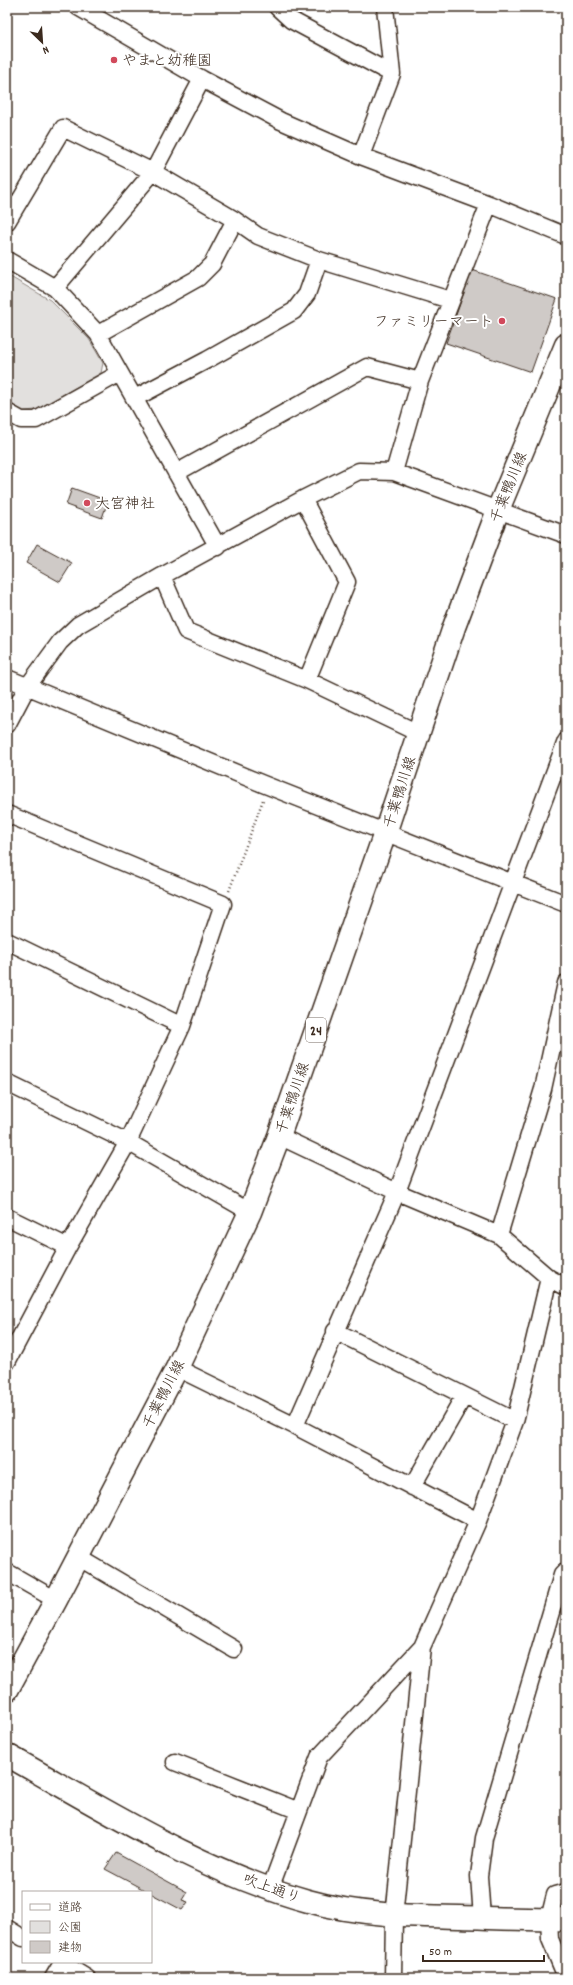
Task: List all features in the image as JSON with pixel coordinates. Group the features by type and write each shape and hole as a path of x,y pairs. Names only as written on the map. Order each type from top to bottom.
{"main road":[{"name":"千葉鴨川線","path":"7,1690 56,1600 177,1368 250,1212 279,1136 385,833 454,627 498,510 566,345"},
{"name":"吹上通り","path":"7,1755 188,1856 270,1889 308,1901 394,1916 557,1919"}],"street":[{"path":"78,7 202,79 281,121 361,156 489,204 566,236"},
{"path":"277,7 291,20 392,74"},
{"path":"361,156 392,74 384,7"},
{"path":"55,288 153,172 202,79"},
{"path":"7,222 63,128 153,172 235,220 258,236 319,260 450,300"},
{"path":"394,472 420,381 450,300 489,204"},
{"path":"98,334 198,278 212,264 235,220"},
{"path":"7,260 55,288 98,334 218,547"},
{"path":"135,398 207,360 294,311 307,294 319,260"},
{"path":"176,472 367,366 420,381"},
{"path":"7,412 21,420 36,420 120,373"},
{"path":"7,725 27,687 60,642 78,625 162,576 218,547 303,499 360,471 394,472 566,535"},
{"path":"303,499 347,582 307,680"},
{"path":"162,576 186,631 307,680 418,734"},
{"path":"7,678 268,786 385,833 514,882 566,904"},
{"path":"295,1426 335,1331 397,1192 514,882 562,764 566,741"},
{"path":"7,814 223,904 182,1026 128,1142 68,1247 7,1362"},
{"path":"7,941 182,1026"},
{"path":"499,1235 543,1089 566,983"},
{"path":"7,1083 128,1142 250,1212"},
{"path":"279,1136 397,1192 499,1235 549,1278 566,1287"},
{"path":"7,1217 68,1247"},
{"path":"393,1978 394,1916 422,1647 478,1521 514,1421 549,1278"},
{"path":"335,1331 514,1421"},
{"path":"177,1368 295,1426 478,1521"},
{"path":"412,1487 464,1396"},
{"path":"78,1557 234,1649"},
{"path":"482,1918 479,1876 484,1838 560,1604 562,1575 566,1571"},
{"path":"7,1572 56,1600"},
{"path":"270,1889 319,1757 422,1647"},
{"path":"175,1762 299,1811"},
{"path":"566,1892 555,1895 557,1919 550,1939 566,1977"},
{"path":"7,1928 22,1937"},
{"path":"53,1978 61,1963"},
{"path":"64,1963 86,1978"}],"path":[{"path":"223,904 268,786"}],"green space":[{"path":"7,275 50,300 89,339 103,363 101,373 36,410 24,411 7,402"}],"building":[{"name":"ファミリーマート","path":"472,270 557,299 531,372 446,343"},
{"name":"大宮神社","path":"72,488 108,501 102,518 66,505"},
{"path":"37,544 72,563 60,582 26,563"},
{"path":"116,1853 187,1892 182,1900 188,1902 182,1910 152,1894 152,1891 146,1891 105,1869"}],"place":[{"name":"やまと幼稚園","path":"114,60"},
{"name":"ファミリーマート","path":"502,321"},
{"name":"大宮神社","path":"87,503"}]}
